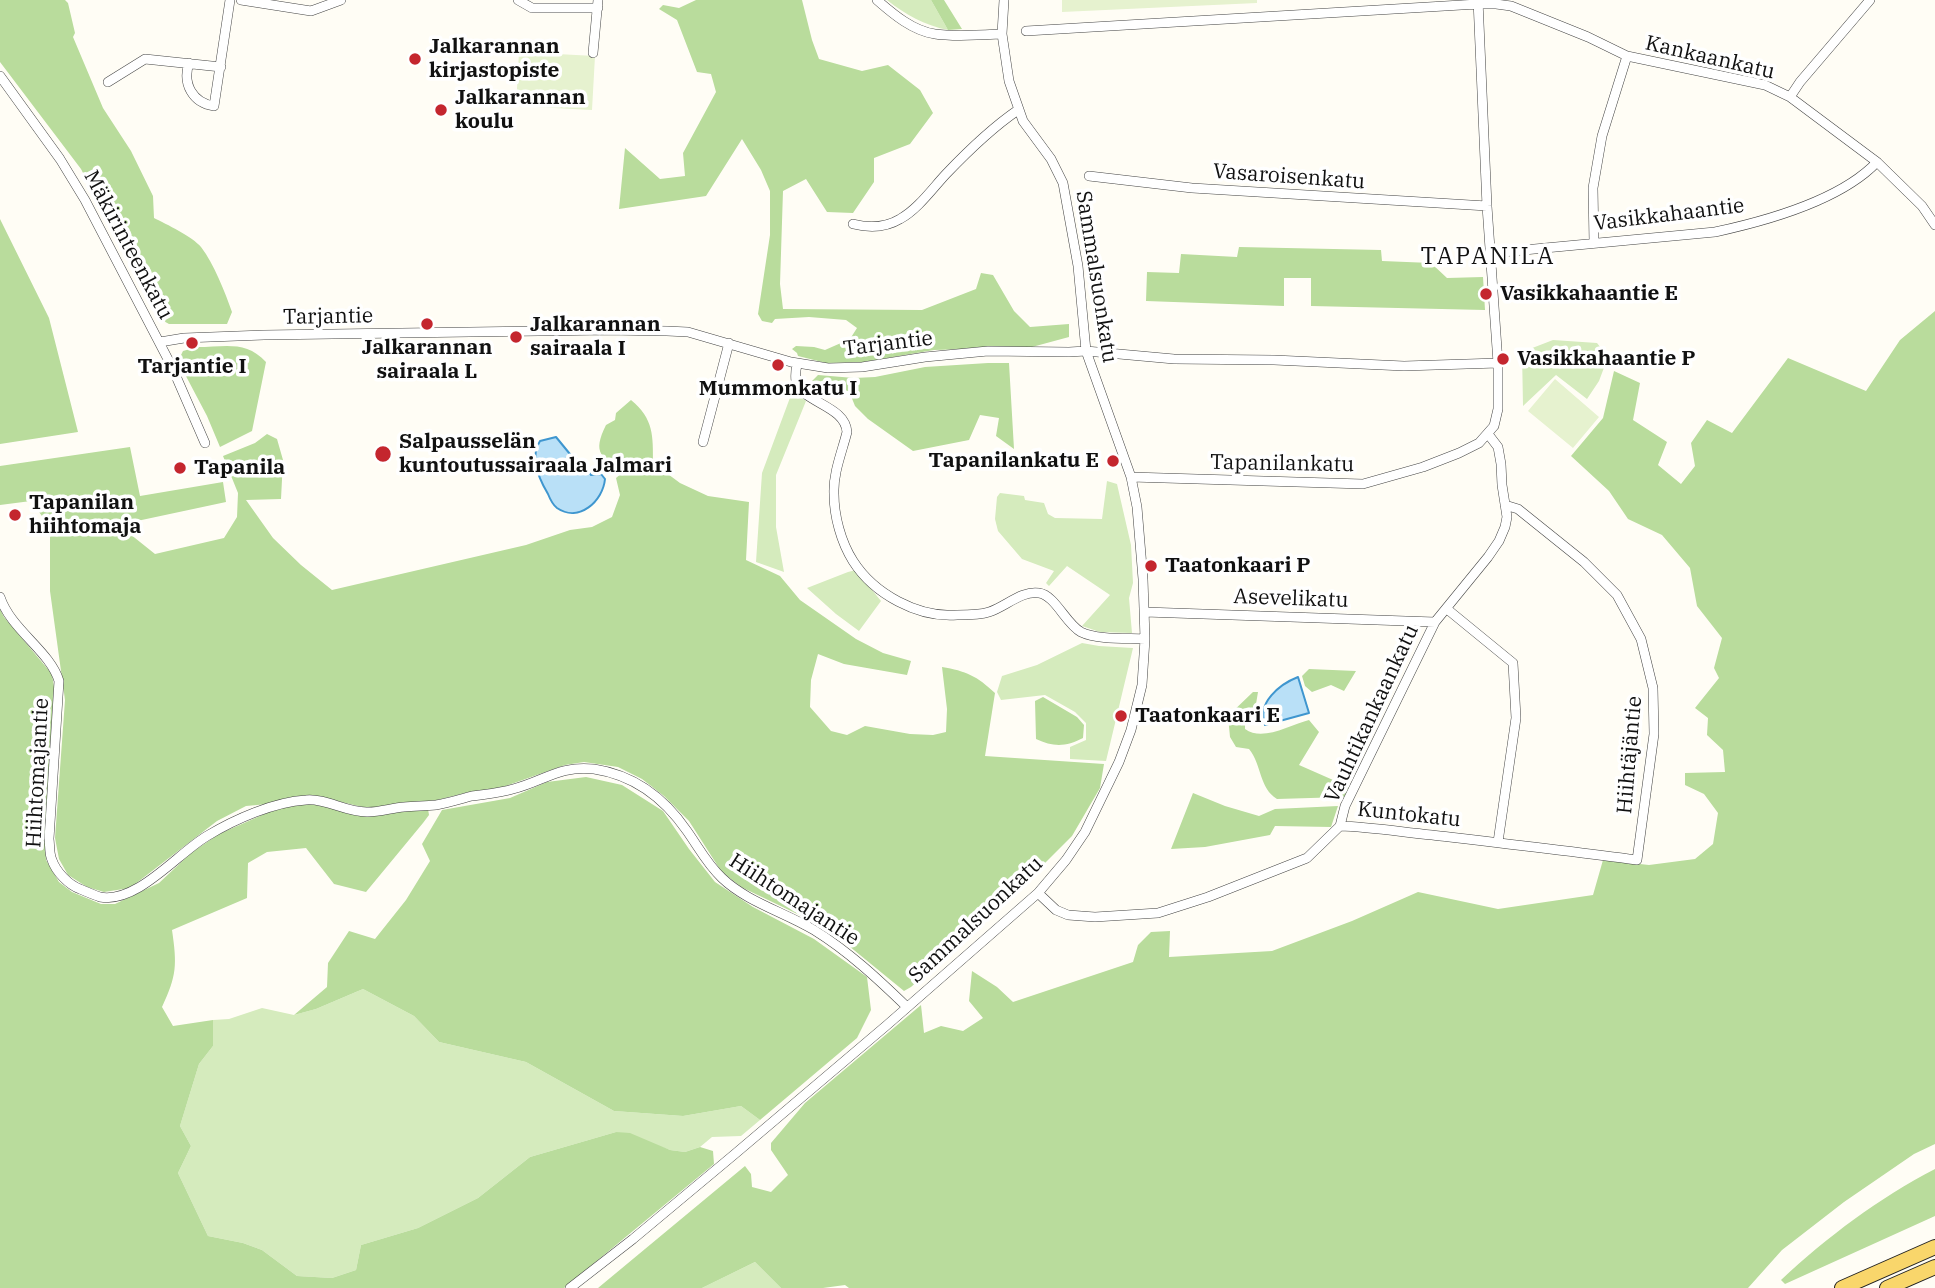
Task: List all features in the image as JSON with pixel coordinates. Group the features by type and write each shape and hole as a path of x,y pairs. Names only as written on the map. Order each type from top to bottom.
{"main road":[{"path":"1842,1288 1935,1247"},
{"path":"1887,1288 1935,1267"}],"street":[{"path":"189,64 186,70 187,84 195,97 204,104 214,106 230,0"},
{"path":"240,0 311,10 341,0"},
{"path":"518,0 532,8 598,4 593,52"},
{"path":"877,0 891,13 934,34 1002,34"},
{"name":"Sammalsuonkatu","path":"570,1288 736,1153 1038,893 1085,832 1119,762 1131,730 1142,685 1145,612 1140,532 1131,477 1086,351 1078,266 1063,183 1051,159 1023,121 1009,81 1002,34 1004,0"},
{"path":"1790,97 1870,0"},
{"path":"1478,2 1498,363 1498,409 1494,426 1488,434"},
{"name":"Kankaankatu","path":"1026,31 1478,2 1496,4 1527,12 1627,56 1765,85 1790,97 1877,162 1922,206 1935,226"},
{"path":"1594,243 1593,188 1606,120 1627,56"},
{"path":"108,82 145,59 221,66"},
{"name":"Mäkirinteenkatu","path":"0,76 60,159 85,200 160,342 205,443"},
{"path":"853,224 881,227 912,211 958,161 1018,110"},
{"name":"Vasikkahaantie","path":"1492,253 1715,232 1746,225 1798,208 1844,187 1864,176 1877,162"},
{"name":"Vasaroisenkatu","path":"1089,176 1192,188 1488,206"},
{"name":"Tarjantie","path":"160,342 184,338 264,335 607,330 688,332 797,363 828,368 862,368 988,351 1086,351 1174,359 1404,366 1498,363"},
{"path":"703,442 729,343"},
{"path":"797,363 797,385 846,423 847,432 834,479 834,504 841,533 853,560 872,583 894,599 920,611 954,616 989,612 1037,592 1050,599 1076,629 1083,633 1092,636 1145,639"},
{"name":"Tapanilankatu","path":"1131,477 1363,484 1433,464 1479,443 1488,434"},
{"name":"Vauhtikankaankatu","path":"1340,826 1345,806 1435,622 1499,541 1507,517 1498,447 1488,434"},
{"name":"Hiihtäjäntie","path":"1505,505 1518,509 1584,562 1617,595 1641,639 1653,688 1654,734 1637,860"},
{"name":"Hiihtomajantie","path":"0,597 15,624 53,667 59,681 49,839 51,859 65,879 77,888 101,897 118,896 143,885 193,844 264,810 285,803 309,799 366,813 500,793 559,771 595,769 626,778 647,789 671,810 702,855 724,880 772,909 813,929 878,979 907,1007"},
{"path":"1447,609 1513,663 1516,718 1498,842"},
{"name":"Asevelikatu","path":"1145,612 1435,622"},
{"name":"Kuntokatu","path":"1038,893 1056,910 1068,915 1095,917 1158,913 1208,897 1307,858 1340,826 1370,827 1637,860"}],"green space":[{"path":"0,0 65,0 68,3 75,33 73,37 103,108 131,151 153,196 154,218 192,239 206,254 232,312 227,324 169,324 160,319 152,308 81,169 0,62"},
{"path":"696,0 802,0 819,59 862,71 888,65 920,90 933,113 910,144 874,158 874,182 853,213 827,212 806,179 783,191 780,284 783,309 922,310 976,289 981,273 993,275 1014,311 1030,327 1069,324 1069,337 1032,347 934,350 864,362 826,363 798,356 792,349 796,346 825,350 850,339 857,328 846,320 809,317 775,319 772,323 762,321 758,314 770,235 770,191 742,139 706,196 619,209 625,148 660,179 685,176 683,153 716,92 711,74 697,72 677,20 659,9 663,5 679,8"},
{"path":"887,0 931,0 948,30 916,19"},
{"path":"931,0 944,0 962,29 948,30"},
{"path":"1062,0 1257,0 1257,3 1062,12"},
{"path":"519,52 595,56 592,110 516,106"},
{"path":"0,219 49,318 78,432 0,444"},
{"path":"1239,247 1381,250 1382,261 1431,263 1447,278 1483,277 1485,310 1311,306 1311,278 1284,278 1284,306 1146,301 1147,272 1179,273 1181,254 1237,257"},
{"path":"1935,311 1935,1144 1914,1154 1844,1202 1782,1250 1748,1288 849,1288 845,1285 781,1288 755,1262 702,1288 598,1288 745,1166 751,1174 752,1187 771,1192 788,1175 771,1150 771,1143 805,1103 921,1005 924,1033 941,1026 963,1031 983,1018 969,1001 972,971 997,987 1013,1002 1133,962 1138,945 1151,932 1170,931 1169,957 1272,951 1352,921 1418,892 1498,909 1593,895 1603,860 1649,865 1695,859 1713,844 1718,813 1704,794 1685,785 1685,773 1725,772 1723,750 1707,735 1708,718 1695,708 1719,678 1714,668 1722,638 1697,606 1690,568 1662,535 1628,519 1609,491 1571,456 1603,418 1614,371 1640,383 1633,420 1667,442 1658,465 1681,484 1695,466 1691,443 1707,420 1732,433 1788,358 1866,391 1900,340"},
{"path":"1553,340 1597,343 1608,357 1599,381 1587,399 1556,375 1523,406 1522,352"},
{"path":"234,346 251,350 266,362 252,431 220,447 178,361 183,351 197,347"},
{"path":"1009,363 1014,449 996,436 999,418 980,415 969,440 913,451 868,419 855,406 849,391 838,390 832,397 819,394 809,384 818,375 875,377 925,367"},
{"path":"1555,379 1599,417 1573,448 1528,411"},
{"path":"795,392 806,401 776,475 776,527 784,572 756,562 762,473 791,395"},
{"path":"631,400 644,414 651,428 653,463 680,483 708,496 749,502 746,560 780,576 800,600 856,639 883,653 911,661 907,675 844,664 818,654 811,680 810,707 831,731 847,735 865,726 910,734 933,735 946,732 947,709 942,667 971,675 995,693 985,756 1104,764 1100,788 1072,836 1039,869 1011,889 961,942 911,987 904,991 849,946 814,922 741,887 721,871 689,821 642,779 618,767 584,762 565,765 500,788 437,800 367,808 311,795 246,806 217,821 130,888 104,892 87,887 68,875 59,859 55,838 65,700 50,591 50,527 31,501 0,505 0,466 130,447 140,496 223,482 226,502 137,521 130,534 155,554 224,538 237,517 238,493 223,456 255,443 267,434 277,439 283,460 281,499 246,500 273,538 332,590 526,545 570,530 592,527 612,517 620,495 616,478 629,467 605,458 599,449 600,442 606,425 615,420 616,413"},
{"path":"1107,481 1117,484 1131,545 1133,583 1129,598 1132,633 1100,632 1082,626 1110,595 1067,566 1049,586 1046,583 1054,571 1022,559 998,531 995,519 997,497 1000,493 1024,496 1025,500 1044,503 1048,514 1055,518 1102,519"},
{"path":"856,570 881,601 859,631 807,588"},
{"path":"0,609 52,674 56,700 45,840 46,860 59,882 72,892 101,904 115,904 159,883 191,853 219,834 285,805 309,802 366,815 428,809 429,815 366,892 334,884 306,848 267,852 248,863 247,898 172,930 174,970 162,1007 173,1026 213,1020 213,1046 199,1064 180,1126 191,1146 178,1173 208,1236 262,1250 297,1276 332,1278 356,1270 361,1245 418,1228 478,1198 530,1157 616,1132 630,1133 670,1150 685,1152 700,1147 713,1151 714,1164 564,1288 0,1288"},
{"path":"1082,643 1133,648 1106,761 1070,759 1070,747 1086,740 1086,723 1075,712 1045,695 1001,700 997,692 1002,676 1037,665"},
{"path":"1309,669 1356,671 1344,691 1331,685 1312,692 1305,686 1302,676"},
{"path":"1253,692 1258,692 1256,704 1245,718 1245,729 1252,733 1268,733 1309,720 1319,732 1299,765 1349,787 1344,797 1277,799 1271,794 1249,749 1236,747 1230,737 1228,716"},
{"path":"1043,697 1077,717 1084,725 1083,738 1059,745 1036,739 1035,701"},
{"path":"586,777 622,785 663,811 715,882 753,907 814,939 867,977 871,1010 857,1038 760,1120 741,1106 683,1116 614,1111 526,1062 439,1042 414,1016 363,989 316,1009 294,1015 327,987 328,963 349,931 375,939 406,900 430,861 422,844 442,810 510,798 547,782"},
{"path":"1193,793 1259,816 1275,809 1338,806 1331,827 1275,826 1270,835 1205,847 1171,849"},
{"path":"363,989 414,1016 439,1042 526,1062 614,1111 683,1116 741,1106 760,1120 741,1136 712,1137 700,1147 685,1152 670,1150 616,1132 530,1157 478,1198 418,1228 361,1245 356,1270 332,1278 297,1276 262,1250 208,1236 178,1173 191,1146 180,1126 199,1064 213,1046 213,1020 229,1019 262,1008 294,1015 316,1009"},
{"path":"1935,1169 1935,1216 1785,1284 1781,1280 1854,1219"},
{"path":"755,1262 781,1288 702,1288"}],"water":[{"path":"556,437 574,459 582,459 591,475 601,474 605,479 595,502 581,511 565,512 557,508 539,475 535,454 540,441"},
{"path":"1298,677 1309,713 1265,725 1264,709 1271,695"}],"place":[{"name":"Jalkarannan kirjastopiste","path":"415,59"},
{"name":"Jalkarannan koulu","path":"441,110"},
{"name":"Vasikkahaantie E","path":"1486,294"},
{"name":"Jalkarannan sairaala L","path":"427,324"},
{"name":"Jalkarannan sairaala I","path":"516,337"},
{"name":"Tarjantie I","path":"192,343"},
{"name":"Vasikkahaantie P","path":"1503,359"},
{"name":"Mummonkatu I","path":"778,365"},
{"name":"Salpausselän kuntoutussairaala Jalmari","path":"383,454"},
{"name":"Tapanilankatu E","path":"1113,461"},
{"name":"Tapanila","path":"180,468"},
{"name":"Tapanilan hiihtomaja","path":"15,515"},
{"name":"Taatonkaari P","path":"1151,566"},
{"name":"Taatonkaari E","path":"1121,716"}],"district":[{"name":"TAPANILA","path":"1488,257"}]}
